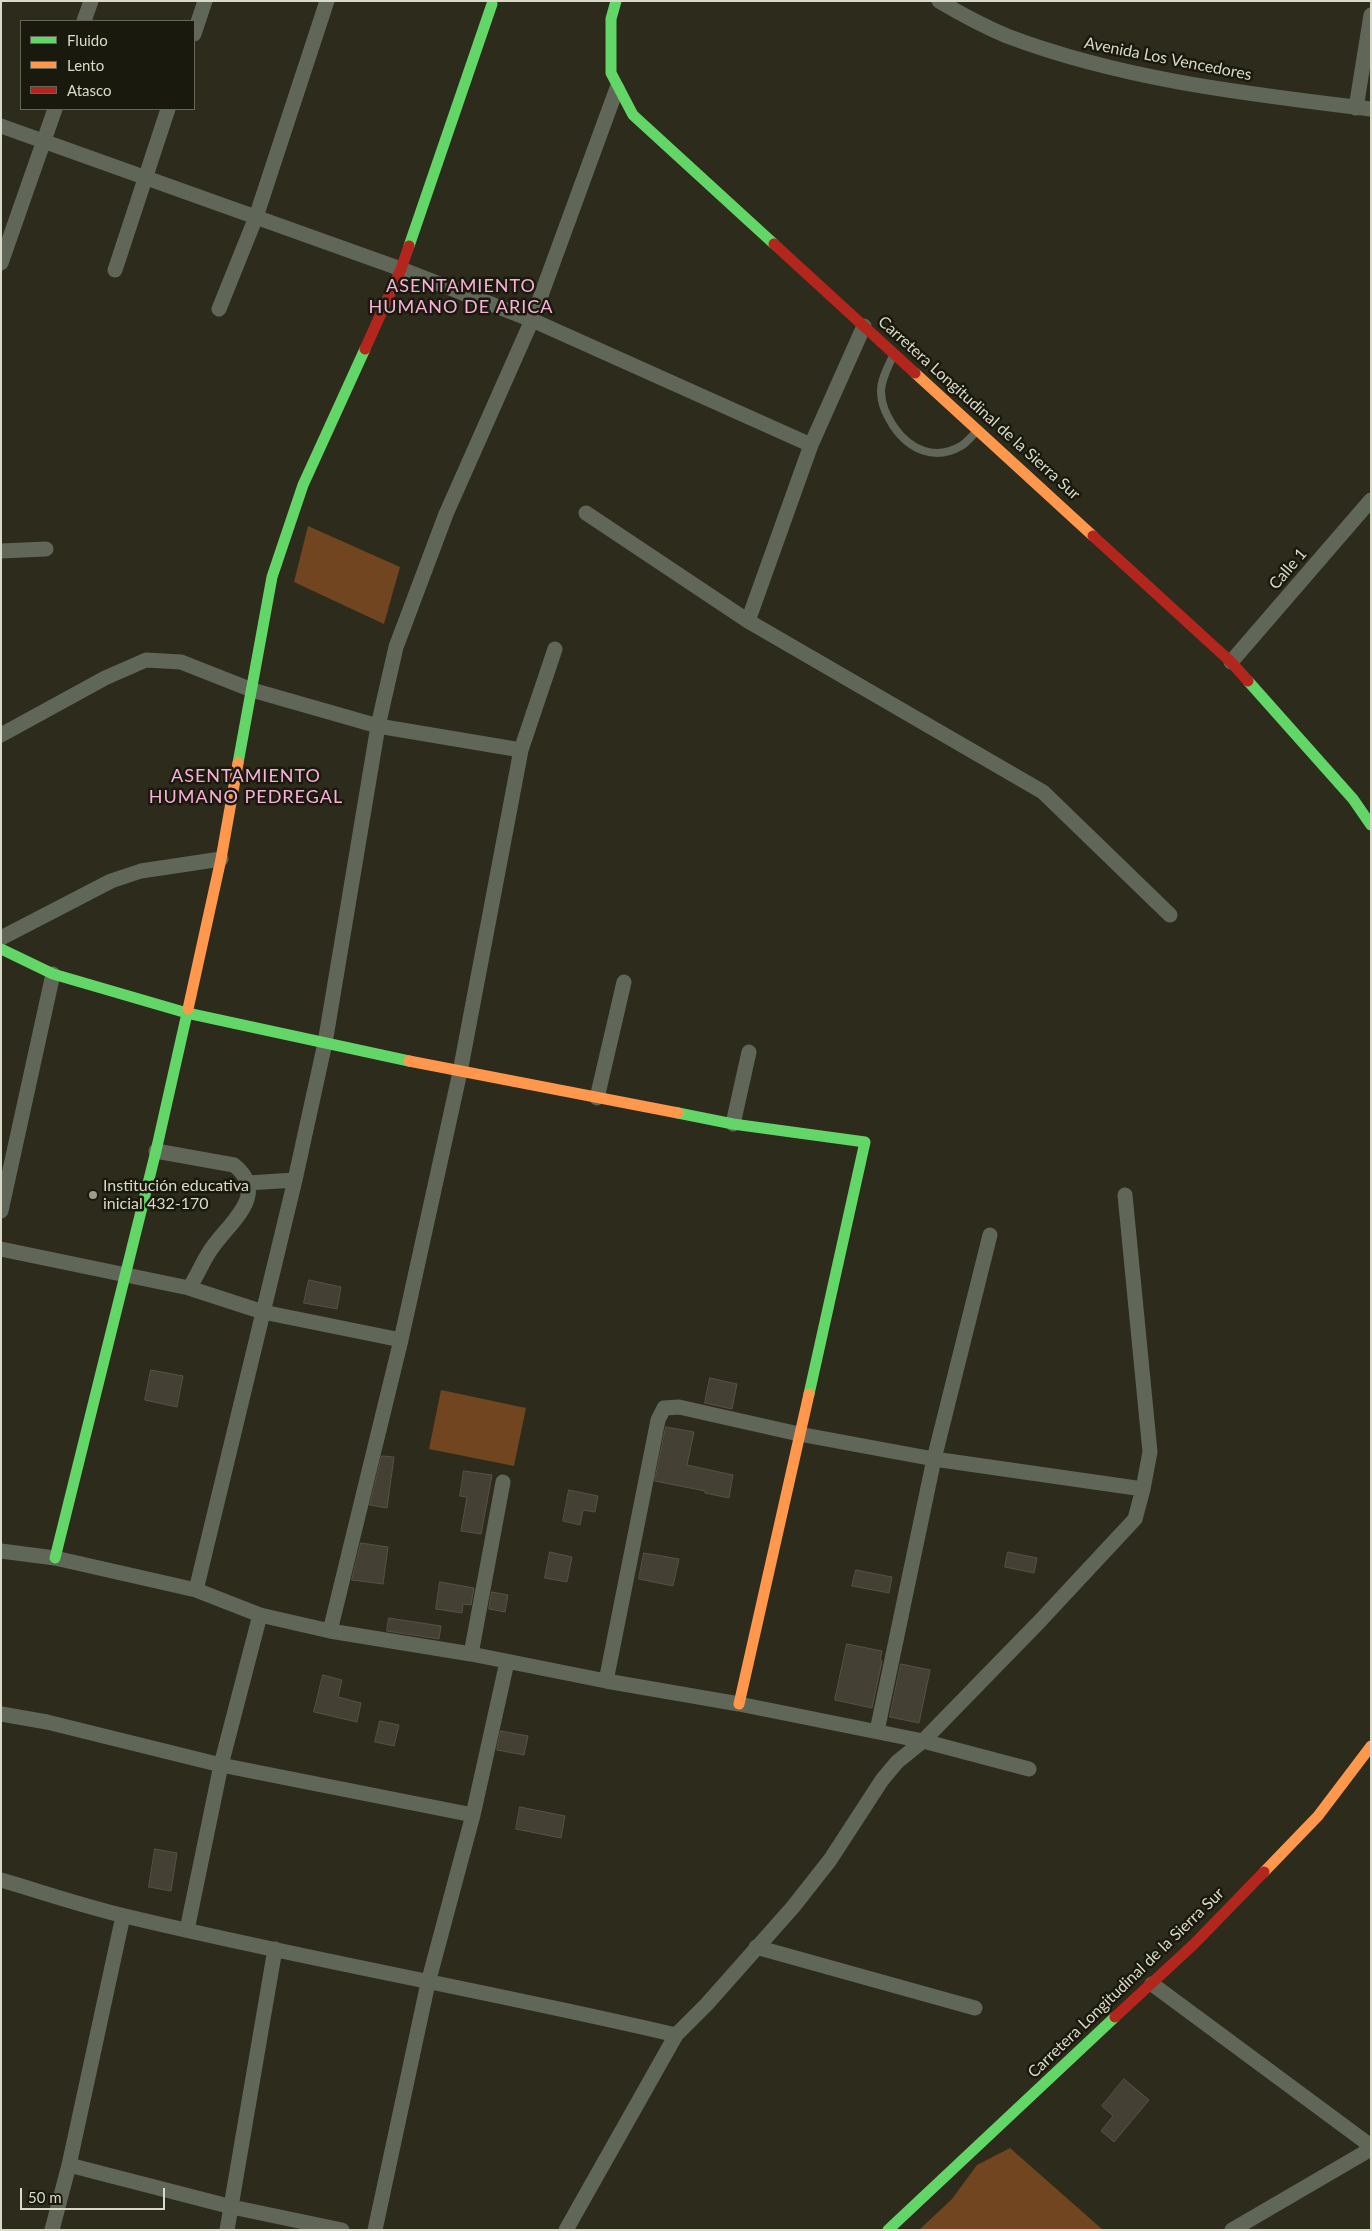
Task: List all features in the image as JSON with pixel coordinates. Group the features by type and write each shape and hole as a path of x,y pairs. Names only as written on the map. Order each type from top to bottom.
{"main road":[{"name":"Carretera Longitudinal de la Sierra Sur","path":"616,1 611,19 611,73 633,115 980,430 1231,662 1353,799 1371,825"},
{"path":"55,1558 156,1151 187,1013 221,859 272,577 303,485 401,269 492,4"},
{"path":"1,949 53,974 187,1013 460,1072 733,1124 865,1142 739,1704"},
{"name":"Carretera Longitudinal de la Sierra Sur","path":"888,2230 1193,1945 1318,1816 1371,1746"}],"street":[{"path":"84,20 91,1"},
{"path":"195,31 205,1"},
{"path":"219,309 256,216 326,1"},
{"name":"Avenida Los Vencedores","path":"939,1 1005,35 1055,53 1113,69 1211,88 1363,108"},
{"path":"1363,108 1371,15"},
{"path":"196,1590 325,1043 378,726 396,647 446,514 532,320 618,88"},
{"path":"1,263 55,110"},
{"path":"115,270 144,176 168,110"},
{"path":"1,126 256,216 401,269 532,320 811,445"},
{"path":"748,621 811,445 864,326"},
{"name":"Calle 1","path":"1231,662 1371,500"},
{"path":"586,513 748,621 1044,792 1170,915"},
{"path":"1,551 46,549"},
{"path":"330,1631 401,1340 460,1072 521,750 554,649"},
{"path":"1,735 105,678 146,660 180,662 252,690 378,726 521,750"},
{"path":"1,938 111,882 141,871 221,859"},
{"path":"1,1211 53,974"},
{"path":"597,1098 624,982"},
{"path":"733,1124 749,1052"},
{"path":"156,1151 234,1165 243,1172 248,1183 248,1199 239,1216 212,1248 189,1288"},
{"path":"248,1183 294,1180"},
{"path":"566,2230 676,2035 707,2004 756,1947 794,1907 830,1860 882,1780 898,1762 923,1741 1039,1622 1135,1519 1150,1452 1125,1195"},
{"path":"877,1731 934,1459 990,1235"},
{"path":"1,1249 126,1273 189,1288 263,1312 401,1340"},
{"path":"606,1681 658,1420 664,1408 679,1407 799,1434 934,1459 1143,1490"},
{"path":"471,1654 503,1482"},
{"path":"1,1551 55,1558 196,1590 260,1615 330,1631 471,1654 877,1731 1029,1769"},
{"path":"187,1930 221,1765 260,1615"},
{"path":"375,2230 428,1983 473,1815 507,1662"},
{"path":"1,1714 47,1722 221,1765 473,1815"},
{"path":"1,1880 123,1916 428,1983 579,2012 676,2035"},
{"path":"52,2230 69,2165 123,1916"},
{"path":"756,1947 976,2008"},
{"path":"227,2230 275,1950"},
{"path":"1152,1984 1371,2148 1232,2230"},
{"path":"69,2165 232,2207 342,2230"}],"lane":[{"path":"894,352 885,374 881,391 884,412 898,433 917,450 940,453 961,446 980,430"}],"shaded area":[{"path":"308,526 400,567 384,624 294,582"},
{"path":"441,1390 526,1408 514,1466 429,1449"},
{"path":"1010,2148 1103,2230 919,2230 952,2199 977,2165"}],"building":[{"path":"309,1280 341,1287 337,1309 304,1303"},
{"path":"151,1370 183,1376 177,1407 145,1400"},
{"path":"710,1378 737,1384 732,1409 705,1403"},
{"path":"666,1427 694,1432 687,1465 733,1475 729,1498 655,1481"},
{"path":"382,1456 394,1457 387,1508 370,1505"},
{"path":"464,1471 492,1475 481,1534 461,1531 467,1497 460,1496"},
{"path":"569,1490 598,1496 595,1512 583,1510 580,1525 563,1521"},
{"path":"361,1543 388,1547 383,1584 352,1580"},
{"path":"550,1552 572,1557 567,1582 545,1578"},
{"path":"1008,1552 1037,1558 1034,1573 1005,1567"},
{"path":"644,1553 679,1559 673,1586 639,1579"},
{"path":"856,1570 892,1577 889,1593 852,1586"},
{"path":"440,1582 474,1588 471,1605 463,1604 462,1613 436,1609"},
{"path":"492,1592 508,1595 505,1612 489,1609"},
{"path":"389,1618 441,1626 439,1639 387,1631"},
{"path":"847,1644 882,1651 880,1660 882,1661 872,1708 835,1700"},
{"path":"901,1664 930,1670 919,1723 890,1717"},
{"path":"323,1675 342,1680 338,1697 361,1703 357,1722 314,1712"},
{"path":"380,1721 399,1725 394,1746 375,1742"},
{"path":"501,1731 528,1736 524,1755 497,1750"},
{"path":"520,1807 565,1816 561,1838 516,1829"},
{"path":"155,1849 177,1853 171,1891 149,1887"},
{"path":"1124,2079 1149,2100 1114,2142 1101,2131 1113,2116 1102,2106"}],"traffic: fast":[{"path":"616,1 611,19 611,73 633,115 774,244"},
{"path":"409,246 492,4"},
{"path":"238,763 272,577 303,485 365,349"},
{"path":"1248,681 1353,799 1371,825"},
{"path":"1,949 53,974 187,1013 409,1061"},
{"path":"55,1558 156,1151 188,1009"},
{"path":"678,1113 733,1124 865,1142 809,1394"},
{"path":"888,2230 1115,2017"}],"traffic: slow":[{"path":"915,373 1093,536"},
{"path":"188,1009 221,859 238,763"},
{"path":"409,1061 678,1113"},
{"path":"739,1704 809,1394"},
{"path":"1264,1872 1318,1816 1371,1746"}],"traffic: jam":[{"path":"774,244 915,373"},
{"path":"365,349 401,269 409,246"},
{"path":"1093,536 1231,662 1248,681"},
{"path":"1115,2017 1193,1945 1264,1872"}],"place":[{"name":"Institución educativa inicial 432-170","path":"93,1195"}],"district":[{"name":"ASENTAMIENTO HUMANO DE ARICA","path":"461,296"},
{"name":"ASENTAMIENTO HUMANO PEDREGAL","path":"246,786"}]}
